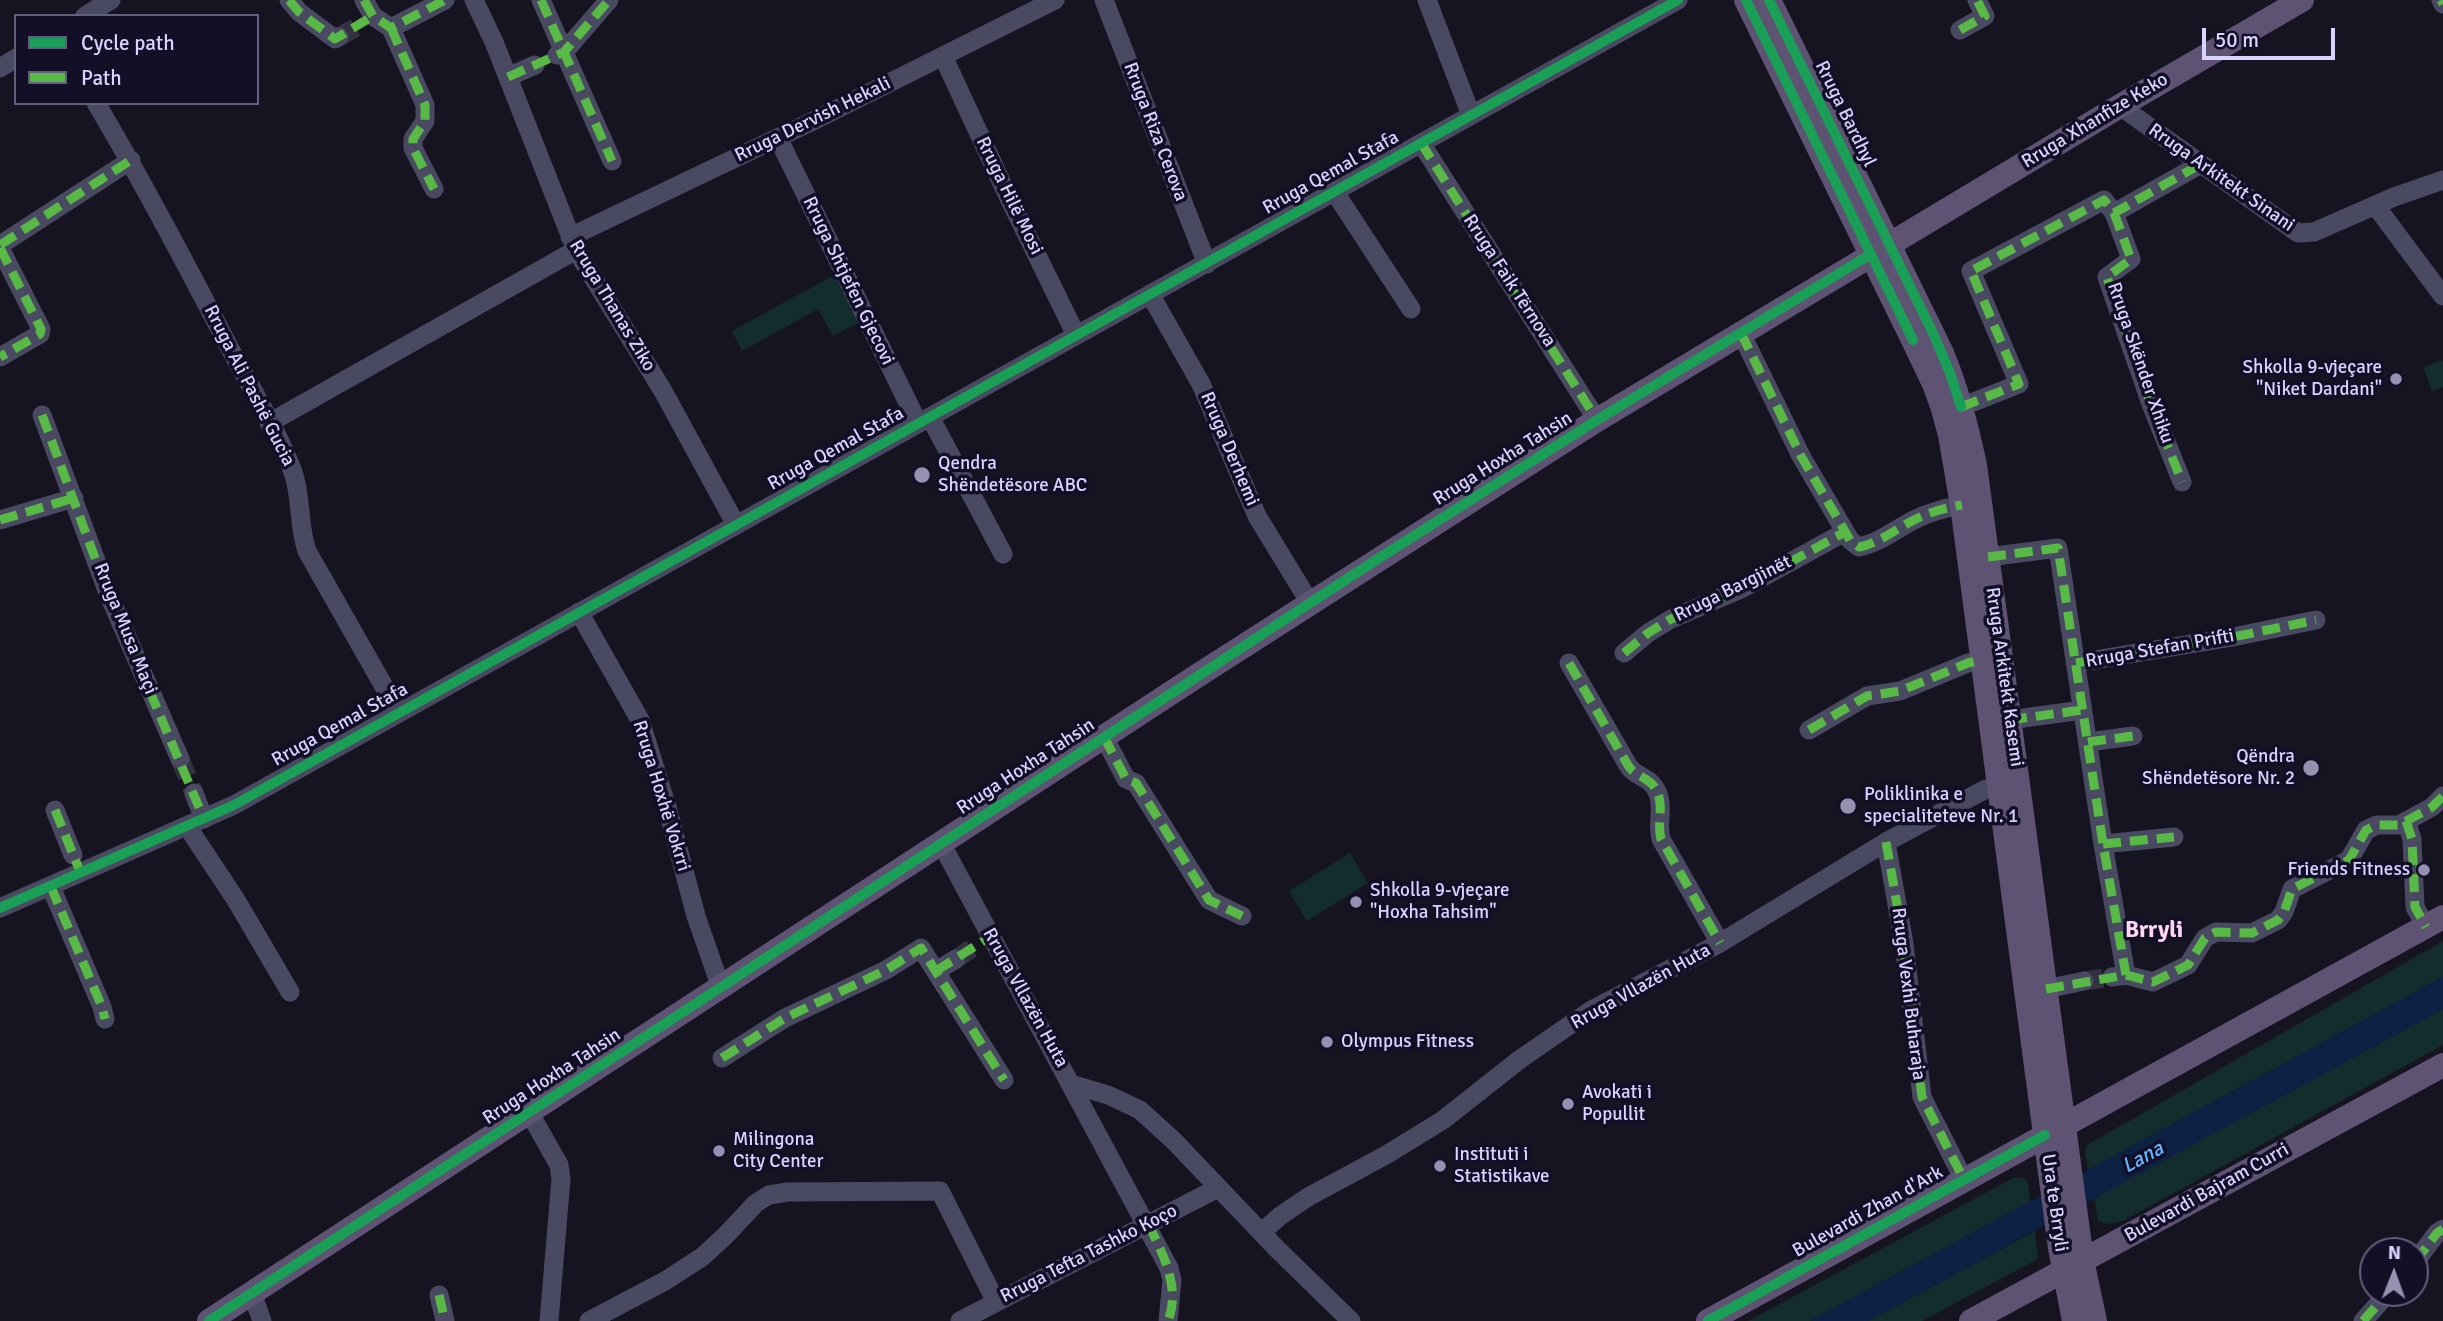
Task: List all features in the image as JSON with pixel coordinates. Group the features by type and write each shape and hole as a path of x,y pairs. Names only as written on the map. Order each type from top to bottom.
{"main road":[{"name":"Rruga Bardhyl","path":"1746,0 1880,249"},
{"name":"Rruga Bardhyl","path":"1769,0 1880,249"},
{"name":"Rruga Xhanfize Keko","path":"1880,249 2302,0"},
{"name":"Rruga Hoxha Tahsin","path":"209,1321 1310,603 1597,420 1880,249"},
{"name":"Rruga Arkitekt Kasemi","path":"1880,249 1942,353 1961,407 1975,465 2046,989 2055,1130"},
{"name":"Rruga Arkitekt Kasemi","path":"1880,249 1935,386 1950,435 1962,505 1999,786 2055,1130"},
{"name":"Bulevardi Zhan d'Ark","path":"1708,1321 2434,922"},
{"name":"Bulevardi Bajram Curri","path":"1971,1321 2443,1065"},
{"name":"Ura te Brryli","path":"2055,1130 2073,1265"},
{"path":"2073,1265 2074,1321"},
{"path":"2073,1265 2095,1321"}],"street":[{"path":"289,0 299,12 335,39 339,37"},
{"path":"391,28 445,0"},
{"name":"Rruga Thanas Ziko","path":"474,0 508,77 573,244 663,391 736,525"},
{"path":"541,0 561,53 612,161"},
{"path":"561,53 609,0"},
{"name":"Rruga Dervish Hekali","path":"269,423 573,244 1055,0"},
{"name":"Rruga Riza Cerova","path":"1104,0 1207,264"},
{"path":"1427,0 1471,115"},
{"name":"Rruga Qemal Stafa","path":"0,908 51,887 77,865 234,805 1678,0"},
{"path":"1960,30 1985,16 1976,0"},
{"path":"88,14 104,2"},
{"path":"367,13 391,28 425,105 425,121 413,139 413,148 434,189"},
{"name":"Rruga Hilë Mosi","path":"943,56 1076,335"},
{"path":"508,77 535,65"},
{"name":"Rruga Ali Pashë Gucia","path":"97,105 131,160 293,471 307,551 399,713"},
{"name":"Rruga Arkitekt Sinani","path":"2120,106 2298,233 2314,232 2375,205 2443,180"},
{"name":"Rruga Shtjefen Gjecovi","path":"778,138 924,420 1003,554"},
{"name":"Rruga Faik Tërnova","path":"1421,143 1597,420"},
{"path":"0,357 41,332 0,246 131,160"},
{"path":"1961,407 2019,384 1970,271 2104,200 2114,213 2202,164"},
{"path":"1334,191 1411,309"},
{"path":"2375,205 2443,296"},
{"name":"Rruga Skënder Xhiku","path":"2114,213 2131,260 2107,277 2151,404 2182,482"},
{"name":"Rruga Derhemi","path":"1150,294 1201,384 1257,516 1310,603"},
{"path":"1741,333 1801,456 1850,540 1859,547 1870,545 1916,519 1962,505"},
{"name":"Rruga Musa Maçi","path":"42,415 108,593 180,759"},
{"path":"0,520 74,498"},
{"name":"Rruga Bargjinët","path":"1624,653 1648,633 1671,619 1744,588 1845,532"},
{"name":"Rruga Stefan Prifti","path":"1988,557 2058,548 2076,663 2316,620"},
{"name":"Rruga Hoxhë Vokrri","path":"579,612 640,720 696,916 721,988"},
{"path":"1809,730 1867,696 1900,691 1968,663 1982,660"},
{"path":"1569,663 1629,767 1655,788 1662,810 1659,824 1661,839 1720,943"},
{"path":"2076,663 2103,844 2119,976 2153,982 2188,965 2205,938 2216,932 2252,933 2278,920 2284,912 2292,889 2349,860 2366,831 2377,825 2399,825 2432,807 2443,796"},
{"path":"2010,720 2082,710"},
{"path":"2088,742 2133,736"},
{"path":"1104,737 1126,779 1136,783 1209,900 1242,916"},
{"name":"Rruga Vllazën Huta","path":"1262,1232 1308,1197 1386,1155 1443,1120 1519,1060 1590,1010 1720,943 1886,842 1986,789 1999,786"},
{"path":"194,793 195,822 236,900 290,992"},
{"path":"55,810 77,865"},
{"path":"2406,821 2412,839 2415,907 2434,922"},
{"path":"2103,844 2174,837"},
{"name":"Rruga Vexhi Buharaja","path":"1886,842 1904,944 1922,1097 1964,1180"},
{"name":"Rruga Vllazën Huta","path":"941,843 985,940 1071,1084 1108,1095 1140,1110 1174,1141 1351,1321"},
{"path":"51,887 105,1019"},
{"path":"722,1058 785,1018 886,970 921,948 1004,1080"},
{"path":"936,971 956,959"},
{"path":"2046,989 2084,981"},
{"path":"1071,1084 1148,1224 1169,1268 1172,1280 1168,1321"},
{"path":"529,1112 559,1165 561,1179 549,1321"},
{"name":"Rruga Tefta Tashko Koço","path":"960,1321 1218,1188"},
{"path":"589,1321 665,1281 702,1257 726,1236 756,1203 769,1195 841,1189 940,1191 996,1302"},
{"path":"252,1293 262,1321"},
{"path":"439,1295 445,1321"},
{"path":"2363,1321 2376,1307"}],"green space":[{"path":"836,274 859,322 833,336 818,309 742,351 732,331"},
{"path":"2443,360 2443,387 2432,391 2423,367"},
{"path":"1350,853 1368,883 1307,921 1289,891"},
{"path":"2443,941 2443,977 2088,1170 2085,1152 2087,1145"},
{"path":"2443,1009 2443,1045 2123,1221 2108,1224 2098,1221 2094,1197"},
{"path":"2022,1177 2028,1183 2030,1202 1810,1321 1748,1321 2013,1178"},
{"path":"2035,1231 2038,1259 1922,1321 1868,1321"}],"water":[{"name":"Lana","path":"2443,977 2443,1009 1868,1321 1810,1321"}],"tunnel":[{"path":"339,37 363,23"},
{"path":"180,759 194,793"},
{"path":"956,959 978,944"},
{"path":"2084,981 2112,977"}],"marked path":[{"path":"289,0 299,12 335,39 373,16"},
{"path":"364,0 373,16 391,28 445,0"},
{"path":"541,0 612,161"},
{"path":"508,77 564,52 609,0"},
{"path":"1960,30 1985,16 1977,0"},
{"path":"2441,0 2443,4"},
{"path":"391,28 425,105 425,121 413,139 413,148 434,189"},
{"path":"1421,143 1597,420"},
{"path":"0,245 131,160"},
{"path":"1961,407 2019,384 1971,271 2104,200 2114,213 2201,164"},
{"path":"2114,213 2131,259 2107,277 2151,404 2182,482"},
{"path":"0,248 41,329 40,334 0,357"},
{"path":"1741,333 1801,456 1850,540 1859,547 1866,545 1925,515 1962,505"},
{"path":"42,415 108,593 204,819"},
{"path":"0,520 74,498"},
{"path":"1624,653 1648,633 1671,619 1743,588 1845,532"},
{"path":"1988,557 2058,548 2103,844 2126,975"},
{"path":"2076,663 2316,620"},
{"path":"1809,730 1867,696 1900,691 1968,663 1982,660"},
{"path":"1569,663 1629,767 1656,790 1660,804 1661,839 1720,943"},
{"path":"2009,720 2082,710"},
{"path":"2088,742 2133,736"},
{"path":"1104,737 1126,779 1136,783 1209,900 1242,916"},
{"path":"2046,989 2126,975 2153,982 2188,965 2205,938 2216,932 2252,933 2278,920 2284,912 2292,889 2349,860 2366,830 2377,825 2399,825 2432,807 2443,796"},
{"path":"55,810 81,874"},
{"path":"2406,821 2412,839 2415,907 2426,927"},
{"path":"2103,844 2174,837"},
{"path":"1886,842 1904,944 1922,1097 1964,1180"},
{"path":"51,887 105,1019"},
{"path":"936,971 991,936"},
{"path":"722,1058 785,1018 886,970 921,948 1004,1080"},
{"path":"1148,1224 1164,1259 1171,1283 1168,1321"},
{"path":"2429,1244 2443,1229"},
{"path":"439,1295 445,1321"},
{"path":"2363,1321 2376,1307"}],"cycle path":[{"path":"0,908 234,805 1678,0"},
{"path":"1746,0 1913,340"},
{"path":"1769,0 1932,331 1961,407"},
{"path":"209,1321 1376,560 1597,420 1871,254"},
{"path":"1708,1321 2045,1135"}],"place":[{"name":"Shkolla 9-vjeçare \"Niket Dardani\"","path":"2396,379"},
{"name":"Qendra Shëndetësore ABC","path":"922,475"},
{"name":"Qëndra Shëndetësore Nr. 2","path":"2311,768"},
{"name":"Poliklinika e specialiteteve Nr. 1","path":"1848,806"},
{"name":"Friends Fitness","path":"2424,870"},
{"name":"Shkolla 9-vjeçare \"Hoxha Tahsim\"","path":"1356,902"},
{"name":"Olympus Fitness","path":"1327,1042"},
{"name":"Avokati i Popullit","path":"1568,1104"},
{"name":"Milingona City Center","path":"719,1151"},
{"name":"Instituti i Statistikave","path":"1440,1166"}],"district":[{"name":"Brryli","path":"2154,931"}]}
